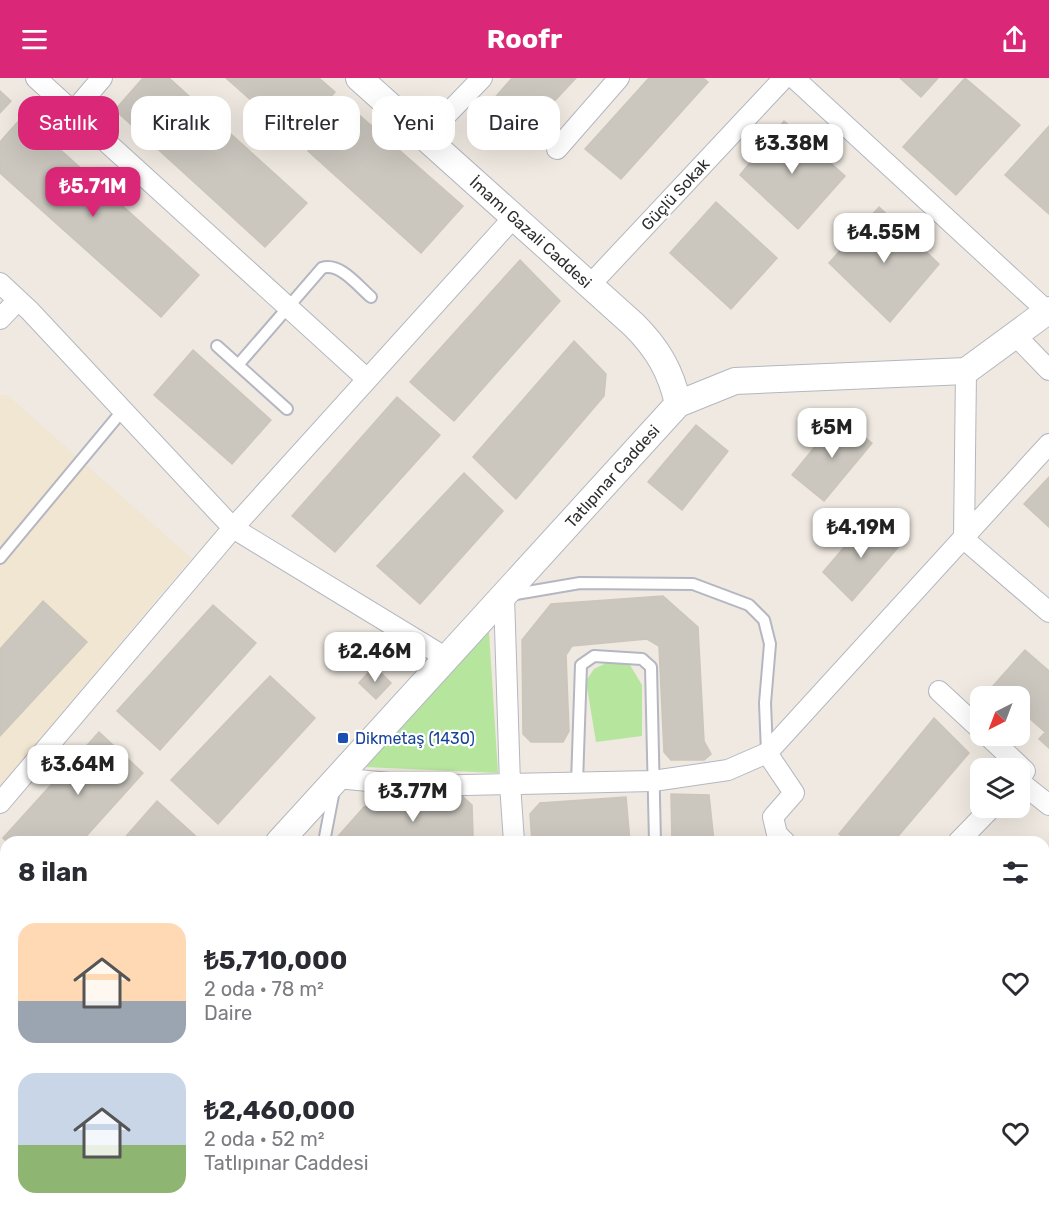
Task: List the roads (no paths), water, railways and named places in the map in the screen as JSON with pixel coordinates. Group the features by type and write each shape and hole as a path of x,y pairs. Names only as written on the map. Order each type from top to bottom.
{"street":[{"path":"36,78 56,96"},
{"path":"87,96 102,78"},
{"name":"İmamı Gazali Caddesi","path":"358,78 378,96"},
{"path":"455,106 482,78"},
{"path":"560,146 619,78"},
{"name":"Güçlü Sokak","path":"590,285 784,78"},
{"path":"794,78 1048,311 966,371 964,539"},
{"path":"115,150 367,379"},
{"name":"İmamı Gazali Caddesi","path":"439,150 634,325 659,353 674,387 678,404"},
{"path":"0,803 233,528 514,217"},
{"path":"0,283 233,528 448,659"},
{"path":"0,319 18,300"},
{"path":"1015,335 1049,370"},
{"name":"Tatlıpınar Caddesi","path":"284,836 678,404 735,381 966,371"},
{"path":"337,778 421,786 653,781 728,770 767,753 1049,444"},
{"path":"964,539 1049,612"},
{"path":"504,596 514,836"},
{"path":"939,691 970,720"},
{"path":"999,746 1011,758"},
{"path":"767,753 794,793 773,817 779,836"},
{"path":"1030,788 1049,805"},
{"path":"964,836 981,818"}],"lane":[{"path":"238,365 322,268 329,265 337,268 371,297"},
{"path":"217,346 287,409"},
{"path":"0,558 123,410"},
{"path":"504,596 580,583 693,584 749,605 764,620 770,644 765,703 767,753"},
{"path":"577,783 581,665 594,656 642,659 651,667 655,836"},
{"path":"325,836 337,778"}],"place":[{"name":"Dikmetaş (1430)","path":"343,738"}]}
